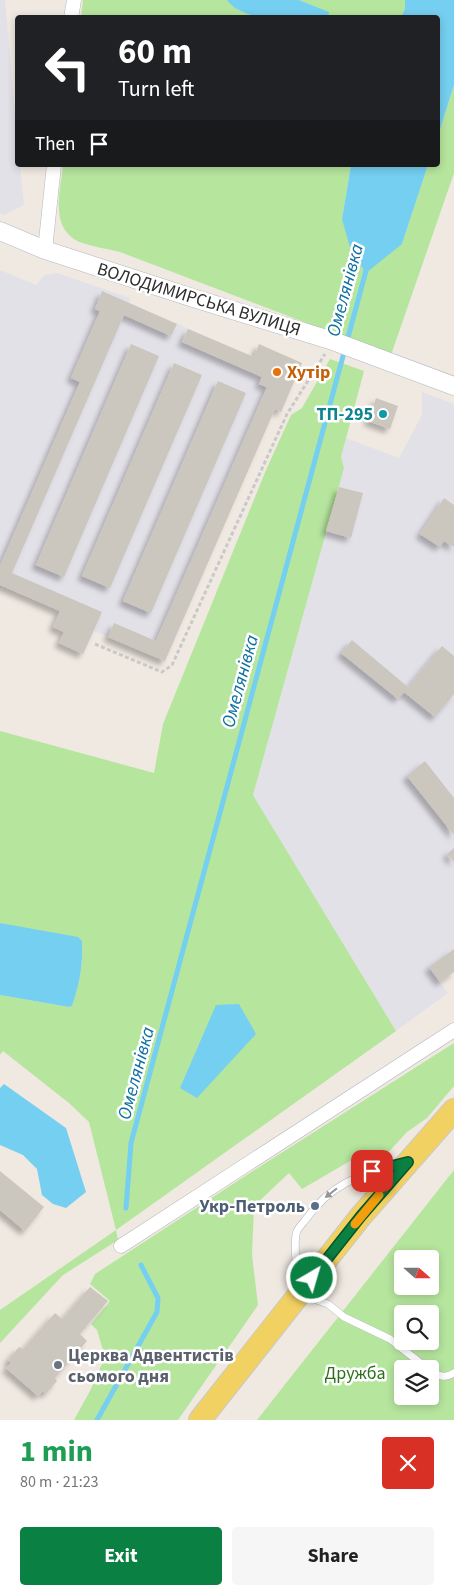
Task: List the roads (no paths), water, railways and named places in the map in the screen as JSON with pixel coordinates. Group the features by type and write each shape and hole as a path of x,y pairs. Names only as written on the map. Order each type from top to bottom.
{"main road":[{"path":"200,1420 361,1216 454,1110"}],"street":[{"path":"72,15 74,0"},
{"path":"45,250 54,167"},
{"name":"ВОЛОДИМИРСЬКА ВУЛИЦЯ","path":"0,231 45,250 337,343 454,386"},
{"path":"121,1246 454,1030"}],"lane":[{"path":"408,1162 372,1171 347,1181 315,1206 297,1232 296,1263 300,1294 328,1304 344,1317 390,1339 417,1360"},
{"path":"439,1375 454,1373"}],"water":[{"path":"227,0 299,0 329,12 328,15 252,15 235,8"},
{"path":"405,0 454,0 454,85 440,130 440,15 402,15 405,9"},
{"path":"351,167 427,167 402,244 366,273 351,251 342,219"},
{"path":"0,923 78,937 82,941 80,974 72,1006 0,995"},
{"path":"239,1004 256,1034 197,1098 180,1088 216,1005"},
{"path":"4,1084 66,1128 86,1192 66,1208 53,1204 42,1195 37,1169 23,1155 0,1145 0,1088"}],"waterway":[{"name":"Омелянівка","path":"126,1208 131,1143 367,267"},
{"name":"Омелянівка","path":"97,1420 157,1312 158,1298 141,1265"}],"place":[{"name":"Хутір","path":"277,372"},
{"name":"ТП-295","path":"383,414"},
{"name":"Укр-Петроль","path":"315,1206"},
{"name":"Церква Адвентистів сьомого дня","path":"58,1365"}],"park label":[{"name":"Дружба","path":"355,1373"}]}
